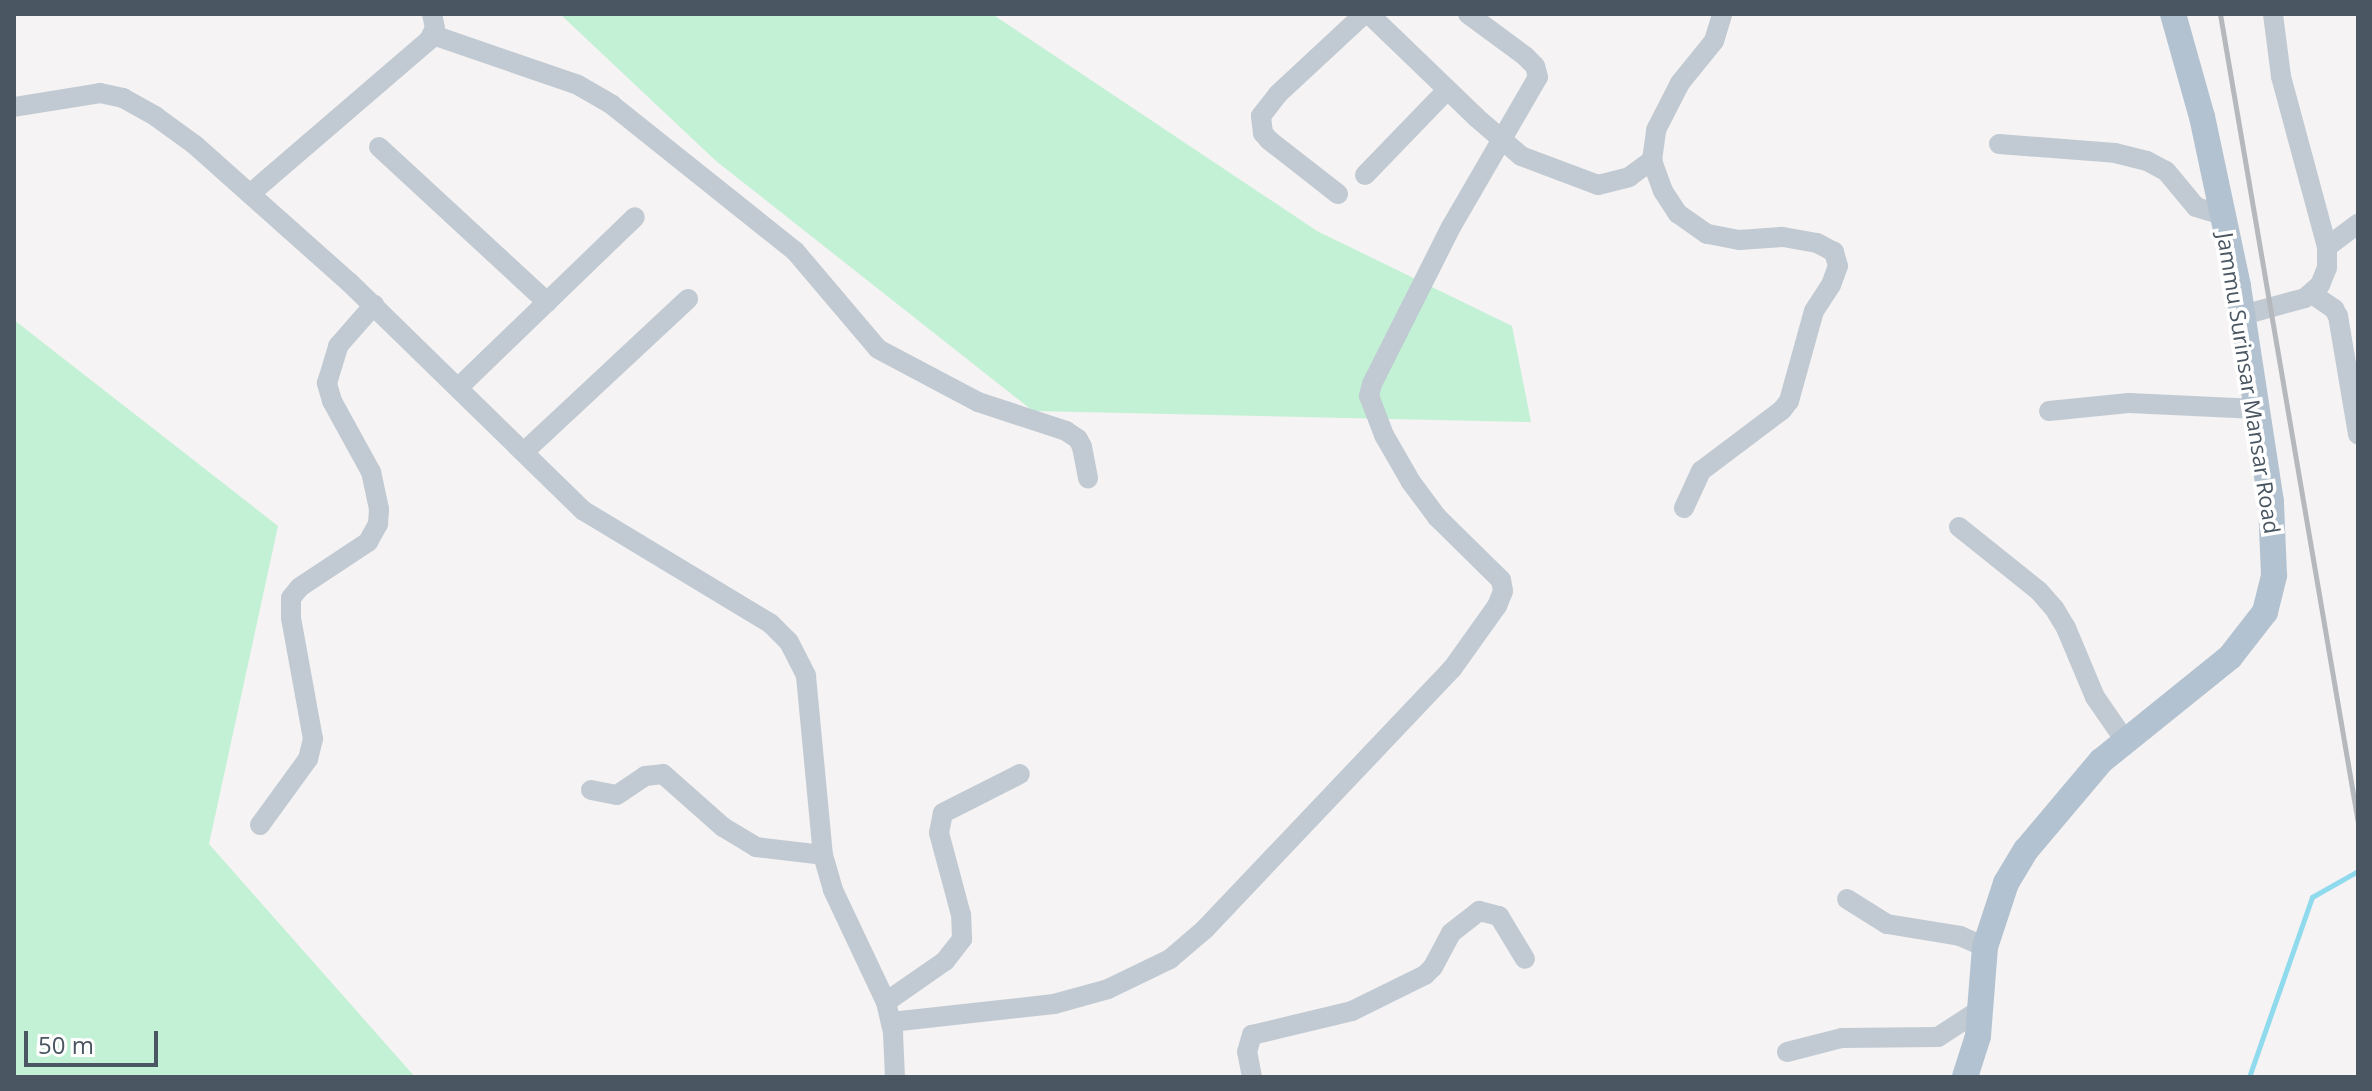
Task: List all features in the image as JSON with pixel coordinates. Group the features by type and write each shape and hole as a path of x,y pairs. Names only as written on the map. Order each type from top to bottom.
{"main road":[{"name":"Jammu Surinsar Mansar Road","path":"1965,1077 1978,1036 1985,947 2006,883 2026,850 2052,814 2124,739 2230,657 2265,612 2274,575 2274,538 2243,315 2202,117 2173,14"}],"street":[{"path":"432,14 433,35"},
{"path":"1338,194 1269,140 1263,133 1261,116 1278,94 1367,14 1500,140 1533,162 1598,185 1629,177 1652,160"},
{"path":"888,1012 1054,1004 1108,989 1170,959 1205,929 1472,645 1497,606 1503,591 1501,580 1437,517 1411,482 1384,435 1369,396 1372,384 1451,227 1535,84 1537,71 1525,56 1468,14"},
{"path":"1684,508 1701,471 1782,410 1789,401 1814,311 1831,285 1838,266 1834,252 1817,243 1782,237 1721,238 1688,224 1663,191 1652,160 1656,130 1670,100 1714,41 1722,14"},
{"path":"2243,315 2312,294 2325,275 2327,247 2293,130 2273,14"},
{"path":"250,194 433,35"},
{"path":"433,35 578,85 612,105 795,251 878,349 978,402 1066,431 1078,439 1088,478"},
{"path":"1365,175 1447,90"},
{"path":"14,107 100,93 123,98 195,145 374,305 599,523 725,595 771,624 789,642 806,676 823,855 833,890 888,1012 895,1077"},
{"path":"1999,144 2115,153 2147,161 2166,171 2196,207 2223,215"},
{"path":"379,147 547,302"},
{"path":"460,386 635,217"},
{"path":"2327,247 2358,224"},
{"path":"2312,294 2334,309 2338,316 2358,434"},
{"path":"525,451 688,299"},
{"path":"260,825 308,759 313,739 291,618 291,598 300,587 368,542 378,524 379,509 371,472 332,401 331,366 345,336 374,305"},
{"path":"2049,411 2129,403 2257,409"},
{"path":"1959,527 2047,599 2066,628 2095,697 2124,739"},
{"path":"591,790 617,795 645,776 663,774 723,827 756,847 823,855"},
{"path":"888,1012 945,961 962,939 959,903 939,833 943,813 1020,774"},
{"path":"1847,899 1887,924 1960,936 1985,947"},
{"path":"1252,1077 1247,1052 1252,1035 1352,1011 1425,975 1433,967 1451,933 1479,911 1499,916 1525,959"},
{"path":"1787,1052 1842,1038 1938,1037 1981,1009"}],"green space":[{"path":"560,14 992,14 1317,231 1512,326 1531,422 1033,411 716,161"},
{"path":"14,320 278,526 209,844 415,1077 14,1077"}],"waterway":[{"path":"2249,1077 2312,897 2358,871"}],"railway":[{"path":"2220,14 2358,823"}]}
